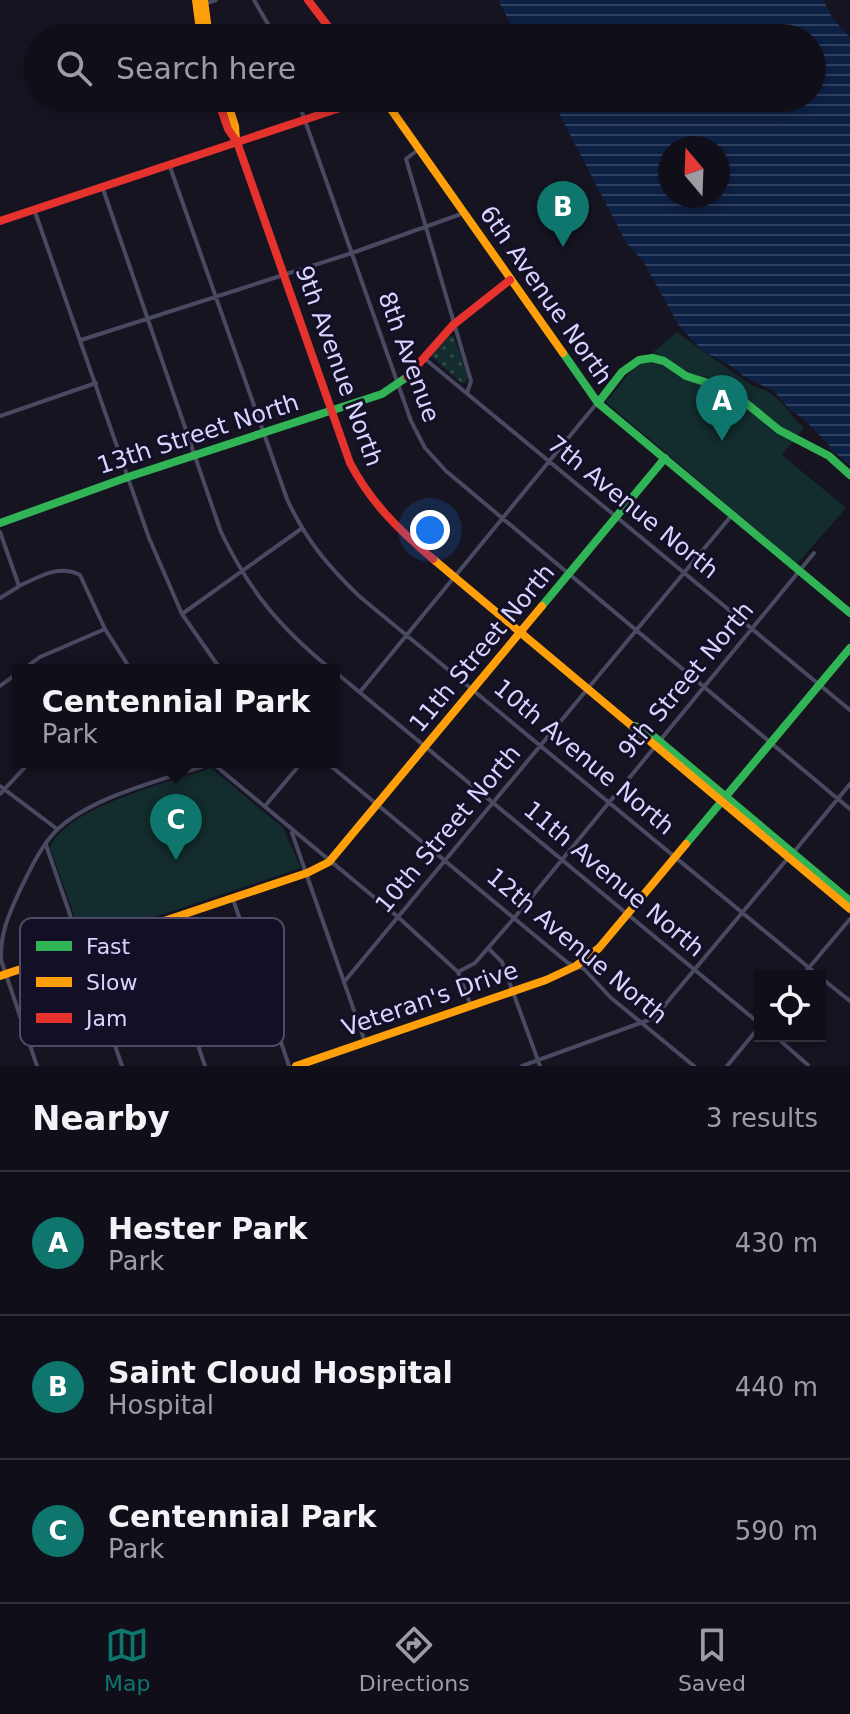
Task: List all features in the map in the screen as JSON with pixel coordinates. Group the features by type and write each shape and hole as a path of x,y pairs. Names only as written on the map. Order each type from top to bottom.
{"street":[{"path":"202,1 216,0"},
{"path":"254,0 268,24"},
{"path":"308,0 326,24"},
{"path":"201,24 202,1"},
{"path":"202,1 206,24"},
{"name":"9th Avenue North","path":"222,112 237,142"},
{"name":"9th Avenue North","path":"230,112 237,142 331,411 351,465 373,503 402,533 521,632 635,726 645,729 657,744 850,909"},
{"name":"8th Avenue","path":"302,112 411,421 425,448 446,471 850,809"},
{"path":"0,221 329,112"},
{"name":"6th Avenue North","path":"393,112 598,403 850,613"},
{"path":"419,149 406,159 471,381 467,393"},
{"name":"10th Avenue North","path":"169,164 287,499 301,529 325,563 359,596 813,970"},
{"name":"11th Avenue North","path":"102,186 221,532 240,572 274,618 325,664"},
{"path":"34,209 149,538 182,614 217,664"},
{"path":"81,340 352,253 464,213"},
{"name":"13th Street North","path":"0,523 194,454 382,394 398,385 453,325 510,280"},
{"name":"7th Avenue North","path":"424,358 850,710"},
{"path":"360,692 622,372 639,360 652,358 664,361 686,376 730,390 779,430 829,456 850,475"},
{"path":"0,416 96,383"},
{"name":"11th Street North","path":"329,862 665,458"},
{"name":"10th Street North","path":"344,982 732,515"},
{"path":"182,614 301,529"},
{"path":"0,532 19,586"},
{"name":"9th Street North","path":"458,972 475,963 515,917 814,553"},
{"path":"0,598 52,571 72,571 85,582 105,629 127,664"},
{"path":"31,664 105,629"},
{"name":"Veteran's Drive","path":"296,1066 576,966 599,948 850,648"},
{"name":"11th Avenue North","path":"340,676 754,1020"},
{"path":"24,768 1,790 57,829"},
{"path":"20,1020 3,975 0,950 3,927 45,845 57,829 78,813 195,768"},
{"path":"219,768 398,917 458,972 471,1006"},
{"path":"264,807 297,768"},
{"name":"12th Avenue North","path":"333,768 568,963 584,969 597,985 694,1066"},
{"path":"522,1066 539,1063 654,1018 850,784"},
{"path":"291,830 365,1042"},
{"path":"45,845 71,918"},
{"name":"9th Avenue North","path":"790,856 850,901"},
{"path":"173,918 307,873 329,862"},
{"path":"233,899 239,918"},
{"path":"807,970 850,919"},
{"path":"488,948 502,962 539,1063"},
{"name":"10th Avenue North","path":"826,981 850,1001"},
{"path":"727,1066 754,1032"},
{"path":"782,1042 808,1065"},
{"path":"30,1046 37,1066"},
{"path":"115,1046 122,1066"},
{"path":"198,1046 205,1066"},
{"path":"282,1046 289,1066"}],"green space":[{"path":"677,332 781,403 804,428 782,455 846,508 797,564 606,402 631,371"},
{"path":"448,335 454,337 468,378 465,383 461,383 431,356"},
{"path":"211,768 283,828 301,868 152,918 75,918 50,847 61,832 78,819 122,797"}],"water":[{"path":"498,0 823,0 832,17 850,38 850,465 829,448 803,418 791,411 774,391 706,353 691,339 678,324 643,261 627,244 558,112 826,112 826,24 511,24"}],"traffic: fast":[{"path":"563,353 598,403 850,613"},
{"path":"598,403 622,372 639,360 652,358 664,361 686,376 730,390 779,430 829,456 850,475"},
{"path":"0,523 128,477 382,394 407,377"},
{"path":"542,606 665,458"},
{"path":"686,844 850,648"},
{"path":"635,726 645,729 850,901"}],"traffic: slow":[{"path":"196,0 199,24"},
{"path":"204,0 207,24"},
{"path":"230,112 236,139"},
{"path":"393,112 563,353"},
{"path":"433,559 850,909"},
{"path":"173,918 307,873 329,862 542,606"},
{"path":"296,1066 546,980 576,966 599,948 686,844"},
{"path":"0,976 20,969"}],"traffic: jam":[{"path":"308,0 326,24"},
{"path":"222,112 237,142 350,463 387,515 433,559"},
{"path":"0,221 328,112"},
{"path":"407,377 453,325 510,280"}],"place":[{"name":"Saint Cloud Hospital","path":"563,247"},
{"name":"Hester Park","path":"722,441"},
{"name":"Centennial Park","path":"176,860"}]}
